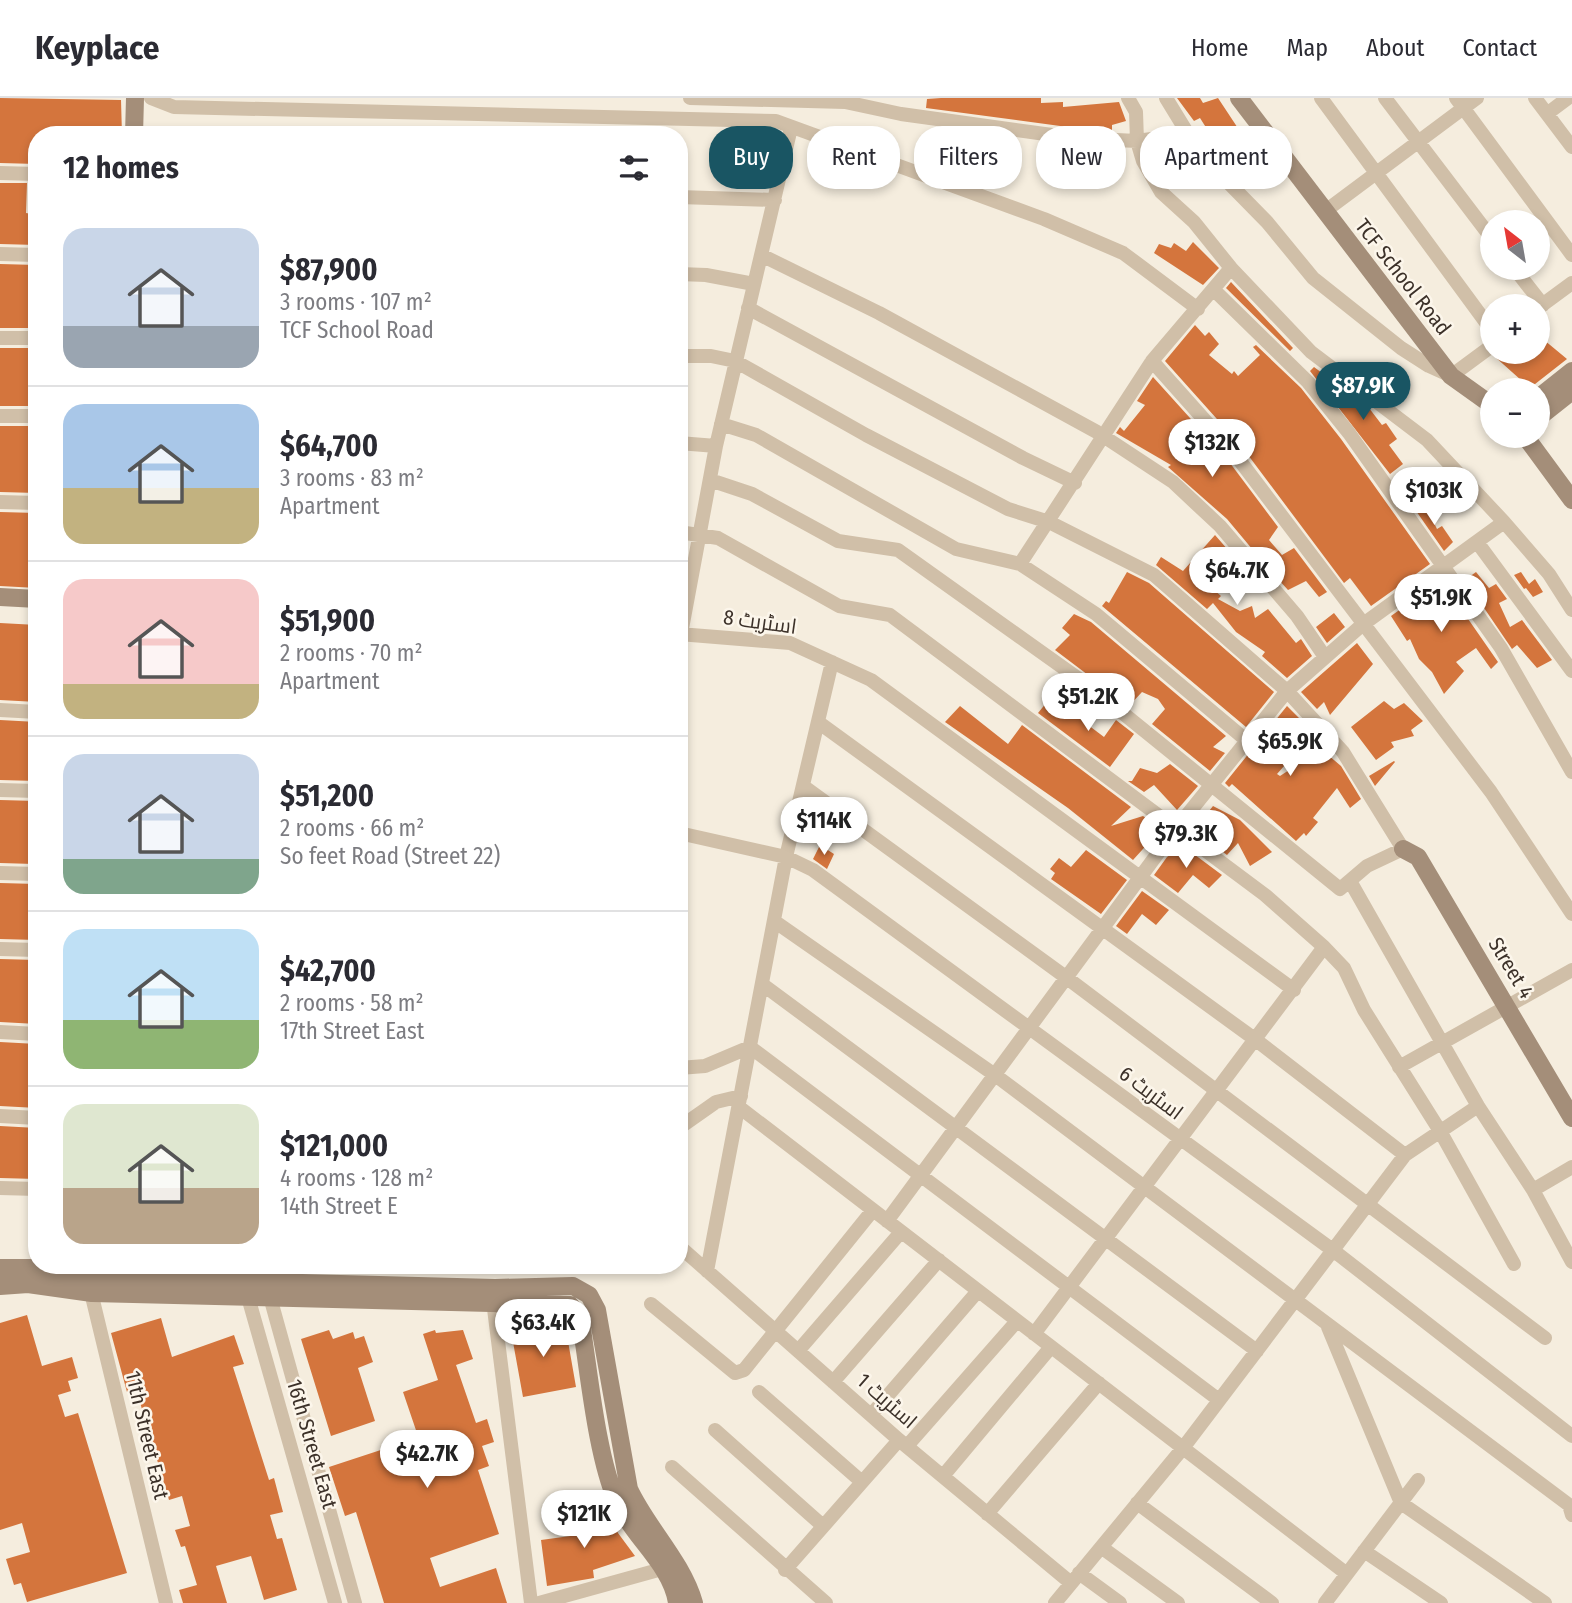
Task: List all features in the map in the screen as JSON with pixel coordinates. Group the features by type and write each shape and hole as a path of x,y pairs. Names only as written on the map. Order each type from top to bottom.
{"street":[{"path":"134,126 135,98"},
{"path":"151,98 174,107 776,121 787,126"},
{"path":"690,98 845,102 901,114 1049,135 1140,141"},
{"path":"1128,98 1136,112 1137,141 1149,177 1194,222 1231,268 1311,352 1427,440 1541,564 1572,610"},
{"path":"1167,98 1183,126"},
{"name":"TCF School Road","path":"1239,98 1451,376 1480,397"},
{"path":"1321,98 1480,314"},
{"path":"1385,98 1480,223"},
{"path":"1324,212 1417,141 1460,103 1477,98"},
{"path":"1535,98 1572,148"},
{"path":"1548,113 1568,98"},
{"path":"1460,103 1572,256"},
{"path":"793,129 1044,219 1111,248 1198,309"},
{"path":"0,173 28,174"},
{"path":"688,594 716,446 777,189"},
{"path":"1235,189 1267,222 1313,278 1401,348 1451,376 1480,355"},
{"path":"688,197 775,200"},
{"path":"0,254 28,255"},
{"path":"761,255 879,313 1105,437 1173,482 1220,526 1297,616 1325,657"},
{"path":"1020,565 1152,361 1231,268"},
{"path":"688,274 754,284"},
{"path":"1550,299 1572,283"},
{"path":"1214,290 1308,382 1349,433 1501,648 1572,772"},
{"path":"748,308 1023,458 1075,483"},
{"path":"0,338 28,338"},
{"path":"688,356 711,356 735,361 866,435 1008,509 1049,522 1154,575 1287,691 1343,752 1403,849 1367,866 1340,889 1093,689 898,550 838,541 752,494 710,480"},
{"path":"1152,361 1234,453 1491,792 1572,914"},
{"path":"1550,388 1572,371"},
{"path":"1550,408 1572,391"},
{"path":"0,416 28,416"},
{"path":"721,424 756,435 956,549 1020,565 1069,595 1246,740"},
{"path":"688,444 716,446"},
{"path":"1534,448 1572,500"},
{"path":"0,502 28,503"},
{"path":"887,1221 1175,830 1287,691 1362,625 1504,522"},
{"path":"688,533 718,538 839,606 890,615 1265,895 1324,947 1344,968 1364,1010 1440,1131 1514,1264"},
{"path":"1476,542 1572,671"},
{"path":"0,597 28,598"},
{"name":"اسٹریٹ 8","path":"688,635 790,643 872,680 1294,990"},
{"path":"707,1271 786,857 832,662"},
{"path":"0,710 28,712"},
{"path":"818,722 1256,1040 1405,1155"},
{"path":"803,786 1067,978 1545,1338"},
{"path":"0,790 28,791"},
{"name":"اسٹریٹ 6","path":"688,835 786,857 813,870 1180,1141 1334,1251 1572,1436"},
{"name":"Street 4","path":"1403,849 1418,857 1572,1118"},
{"path":"0,873 28,874"},
{"path":"1350,881 1478,1105 1533,1190 1572,1262"},
{"path":"774,921 995,1075 1146,1186 1295,1302 1571,1508"},
{"path":"1034,1334 1324,947"},
{"path":"0,949 28,950"},
{"path":"1399,1067 1571,974"},
{"path":"762,984 1257,1352"},
{"path":"0,1032 28,1034"},
{"path":"688,1067 705,1066 750,1047"},
{"path":"750,1047 1219,1400"},
{"path":"688,1122 716,1102 740,1102 901,1232 1347,1574"},
{"path":"1055,1603 1183,1448 1405,1155 1478,1105"},
{"path":"0,1116 28,1118"},
{"path":"1533,1190 1572,1167"},
{"path":"0,1188 28,1189"},
{"path":"651,1304 735,1373 744,1370 873,1210"},
{"path":"798,1351 901,1232"},
{"name":"اسٹریٹ 1","path":"688,1254 987,1514 1075,1578 1120,1603"},
{"path":"833,1382 939,1260"},
{"path":"0,1268 28,1268"},
{"path":"70,1274 248,1297 492,1301 564,1304 575,1309 580,1317 611,1486 624,1515 694,1603"},
{"path":"0,1286 89,1278 495,1288 573,1286 589,1295 597,1310 629,1489 673,1578 677,1603"},
{"name":"11th Street East","path":"89,1278 166,1603"},
{"path":"871,1415 978,1291"},
{"name":"16th Street East","path":"248,1297 335,1603"},
{"name":"16th Street East","path":"270,1297 355,1603"},
{"path":"492,1301 531,1603"},
{"path":"785,1570 862,1482 903,1443 1017,1321"},
{"path":"1328,1326 1401,1503 1545,1603"},
{"path":"943,1476 1051,1347"},
{"path":"987,1514 1099,1383"},
{"path":"759,1392 862,1482"},
{"path":"715,1430 823,1526"},
{"path":"672,1466 785,1570 826,1603"},
{"path":"1326,1603 1418,1480"},
{"path":"1137,1503 1272,1603"},
{"path":"1101,1547 1178,1603"},
{"path":"1364,1551 1441,1603"},
{"path":"539,1603 673,1578"}],"building":[{"path":"0,98 121,100 122,126 28,126 28,164 0,163"},
{"path":"1041,98 1041,103 1063,102 1063,107 1119,102 1126,121 1112,126 1060,126 926,108 927,99"},
{"path":"1177,98 1200,98 1203,103 1218,98 1236,126 1205,126 1200,118 1194,121"},
{"path":"0,183 27,183 28,245 0,244"},
{"path":"1193,242 1219,268 1203,285 1154,253 1159,244 1171,248 1174,243 1186,251"},
{"path":"0,264 28,265 28,328 0,328"},
{"path":"1231,282 1293,348 1290,351 1226,288"},
{"path":"1195,325 1205,336 1209,332 1219,344 1209,355 1232,374 1234,371 1238,376 1260,355 1253,347 1256,345 1301,388 1341,439 1430,564 1371,606 1350,578 1344,583 1242,447 1165,361"},
{"path":"1550,345 1567,359 1543,378 1519,378 1503,364 1550,364"},
{"path":"0,348 28,348 28,406 0,406"},
{"path":"1314,367 1369,408 1382,425 1386,423 1397,439 1389,445 1403,464 1390,474 1310,371"},
{"path":"1153,377 1227,459 1278,527 1269,540 1282,555 1294,548 1327,592 1319,597 1306,581 1288,590 1277,578 1284,566 1268,568 1227,519 1168,467 1171,465 1116,433 1120,427 1124,431 1145,405 1137,401"},
{"path":"0,426 28,426 28,493 0,492"},
{"path":"1423,501 1437,529 1442,526 1453,542 1444,551 1414,508"},
{"path":"0,512 28,513 28,588 0,586"},
{"path":"1215,535 1242,566 1213,589 1221,596 1218,599 1240,611 1252,606 1255,618 1268,609 1296,643 1301,639 1312,656 1287,678 1262,656 1265,652 1236,632 1213,603 1207,609 1156,565 1161,557 1183,571"},
{"path":"1127,572 1149,583 1274,692 1246,727 1102,606 1106,601 1109,603"},
{"path":"1476,572 1489,588 1496,584 1507,599 1499,603 1510,627 1522,620 1552,660 1537,668 1517,645 1512,649 1465,580"},
{"path":"1521,572 1529,584 1535,579 1543,592 1533,597 1524,589 1514,575"},
{"path":"1441,580 1498,662 1491,669 1476,648 1456,662 1464,671 1444,694 1432,672 1419,659 1410,639 1407,641 1391,616"},
{"path":"1334,613 1345,627 1327,643 1316,627"},
{"path":"1074,614 1091,622 1226,736 1213,747 1225,753 1210,771 1152,724 1165,709 1158,699 1142,692 1129,706 1055,650 1070,635 1062,628"},
{"path":"0,623 28,625 28,702 0,700"},
{"path":"1357,643 1373,664 1330,715 1324,702 1317,709 1301,692"},
{"path":"1051,697 1104,737 1116,720 1134,734 1110,767 1038,713"},
{"path":"1384,701 1394,709 1404,703 1423,721 1411,730 1414,736 1391,742 1394,747 1376,760 1351,727"},
{"path":"960,706 1008,744 1022,725 1131,807 1111,826 1143,816 1161,829 1133,860 1068,808 945,722"},
{"path":"1287,706 1304,723 1299,728 1307,740 1277,774 1280,776 1321,749 1341,766 1361,799 1350,808 1337,788 1313,818 1318,822 1306,836 1304,833 1296,841 1232,784 1229,787 1225,783"},
{"path":"0,720 28,722 28,781 0,780"},
{"path":"1395,762 1375,786 1369,776"},
{"path":"1170,764 1198,786 1177,810 1154,785 1144,792 1128,781 1132,781 1140,768 1157,773"},
{"path":"0,800 28,801 28,864 0,863"},
{"path":"1213,806 1240,820 1272,852 1250,866 1238,843 1227,855 1194,830"},
{"path":"820,845 834,854 827,869 813,859"},
{"path":"1183,846 1222,875 1209,888 1193,875 1178,893 1154,875 1167,857"},
{"path":"1086,850 1127,880 1101,914 1051,879 1055,873 1050,869 1059,858 1071,867"},
{"path":"0,883 28,884 28,940 0,939"},
{"path":"1142,891 1169,910 1156,925 1142,914 1127,934 1116,926"},
{"path":"0,959 28,960 28,1024 0,1022"},
{"path":"0,1042 28,1044 28,1108 0,1106"},
{"path":"0,1126 28,1128 28,1179 0,1178"},
{"path":"27,1315 42,1366 72,1357 78,1378 68,1381 71,1391 58,1395 65,1417 78,1413 127,1573 27,1602 21,1583 14,1585 6,1559 30,1552 22,1523 0,1530 0,1323"},
{"path":"161,1318 172,1357 234,1335 244,1364 233,1367 269,1480 274,1478 283,1512 270,1515 277,1539 282,1538 297,1590 264,1600 251,1556 216,1566 227,1603 183,1603 179,1590 197,1585 185,1546 181,1547 175,1530 190,1526 182,1496 169,1500 136,1389 127,1392 111,1333"},
{"path":"553,1320 554,1325 565,1324 576,1387 523,1397 511,1331"},
{"path":"329,1330 333,1339 353,1332 355,1339 364,1336 373,1362 358,1368 375,1421 331,1436 301,1339"},
{"path":"435,1330 436,1333 463,1330 473,1359 456,1365 476,1423 487,1419 494,1442 482,1446 489,1466 478,1470 499,1534 430,1558 440,1587 496,1568 507,1603 384,1603 356,1512 345,1516 329,1467 396,1445 397,1450 420,1442 403,1392 438,1380 423,1334"},
{"path":"607,1507 618,1533 635,1556 593,1570 594,1578 547,1586 541,1540 585,1534 582,1510"}]}
